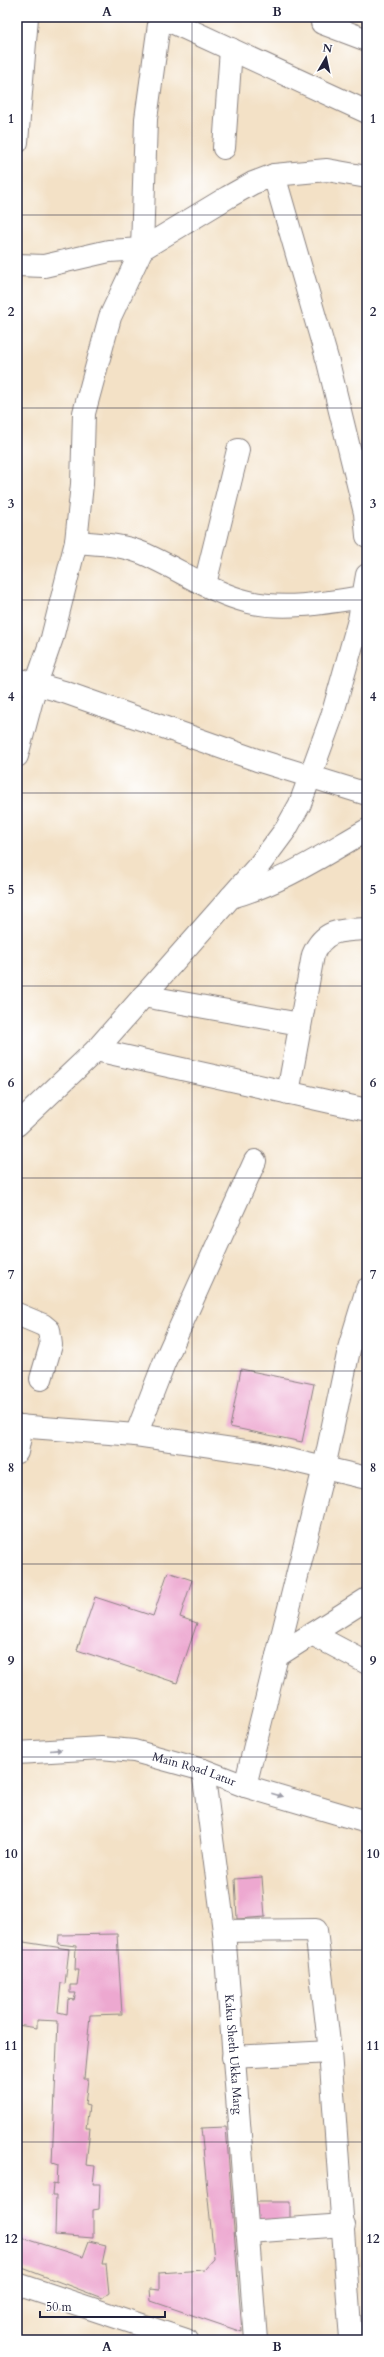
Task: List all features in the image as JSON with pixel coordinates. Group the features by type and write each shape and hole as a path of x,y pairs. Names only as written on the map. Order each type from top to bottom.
{"street":[{"path":"17,142 27,17"},
{"path":"17,756 26,681 52,638 76,542 82,484 84,413 110,317 142,249 146,119 161,17 367,112"},
{"path":"322,23 367,40"},
{"path":"224,148 231,49"},
{"path":"17,265 44,266 109,251 142,249 228,197 253,183 274,175 327,170 367,177"},
{"path":"274,175 328,362 365,513 367,536"},
{"path":"205,584 238,450"},
{"path":"76,542 120,547 141,552 205,584 248,602 265,605 298,604 365,596"},
{"path":"17,1125 96,1050 260,864 286,829 300,804 311,777 332,716 365,596 367,575"},
{"path":"26,681 311,777 367,794"},
{"path":"231,897 251,891 280,879 367,830"},
{"path":"288,1093 313,955 318,944 330,933 345,930 367,929"},
{"path":"143,996 300,1024"},
{"path":"96,1050 367,1110"},
{"path":"136,1435 164,1363 255,1161"},
{"path":"245,1786 324,1468 350,1345 367,1289"},
{"path":"17,1314 44,1325 50,1330 51,1345 40,1379"},
{"path":"17,1452 20,1426 136,1435 260,1453 367,1478"},
{"path":"277,1656 367,1599"},
{"path":"312,1634 367,1663"},
{"name":"Main Road Latur","path":"17,1753 66,1749 107,1748 134,1751 203,1770 245,1786 367,1822"},
{"name":"Kaku Sheth Ukka Marg","path":"203,1770 224,1931 256,2340"},
{"path":"224,1931 316,1930 330,2052 344,2225 351,2340"},
{"path":"233,2056 330,2052"},
{"path":"247,2232 344,2225"},
{"path":"17,2284 186,2340"}],"building":[{"path":"241,1369 314,1384 302,1442 230,1427"},
{"path":"168,1572 192,1580 180,1617 197,1623 177,1683 77,1650 95,1597 153,1616"},
{"path":"262,1877 265,1917 237,1919 235,1879"},
{"path":"117,1934 122,2014 90,2015 84,2079 88,2079 85,2105 89,2106 86,2128 90,2128 86,2165 95,2166 93,2184 100,2184 99,2209 93,2210 93,2238 55,2235 56,2196 52,2196 53,2183 57,2184 58,2165 52,2163 58,2021 37,2020 37,2028 17,2025 17,1941 69,1949 65,1984 61,1983 58,2012 67,2014 68,1999 74,2000 76,1993 70,1993 70,1985 77,1985 79,1970 75,1970 76,1946 58,1944 59,1935"},
{"path":"226,2127 242,2332 151,2301 150,2289 159,2290 159,2273 204,2270 214,2259 201,2128"},
{"path":"256,2202 290,2202 290,2224 256,2224"},
{"path":"17,2228 21,2229 19,2237 83,2257 89,2241 106,2245 102,2264 106,2264 109,2293 102,2298 17,2266"}]}
